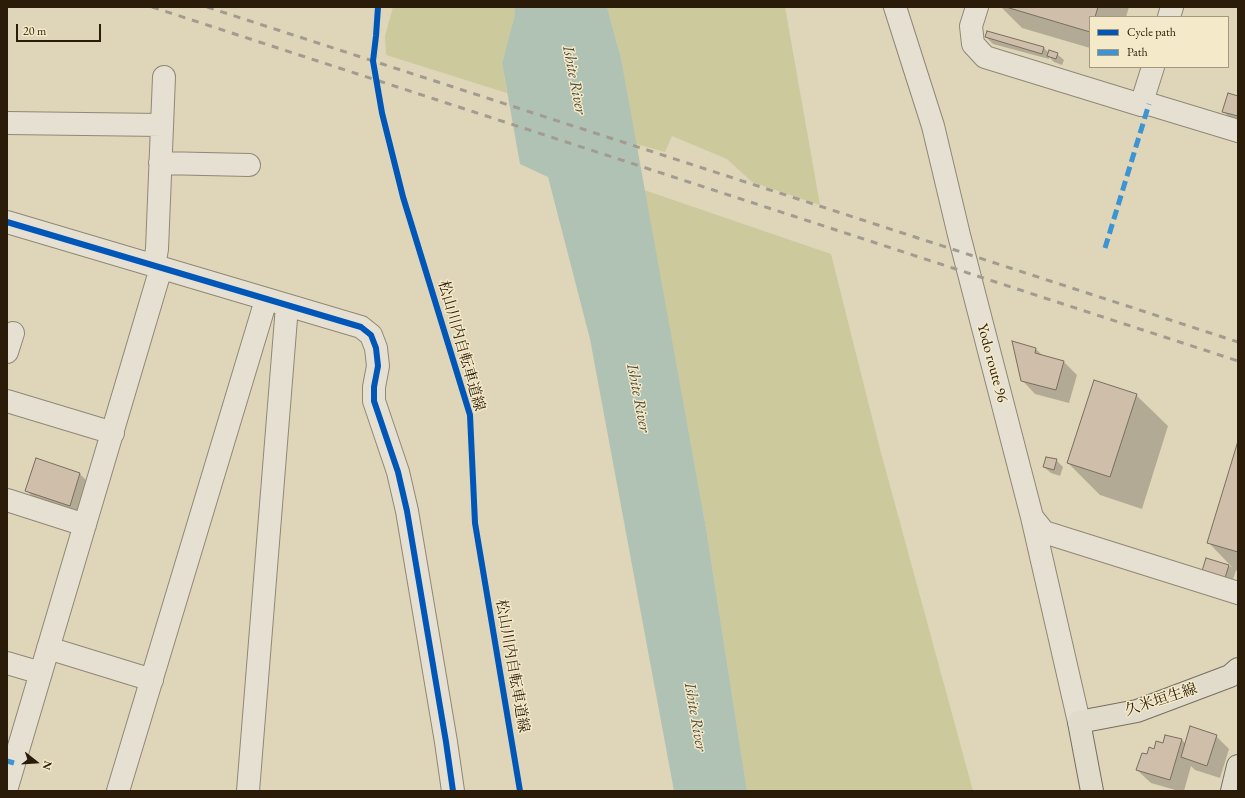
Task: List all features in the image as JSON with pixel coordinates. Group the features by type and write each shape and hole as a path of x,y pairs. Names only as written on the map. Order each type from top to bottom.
{"main road":[{"name":"久米垣生線","path":"1079,722 1137,711 1230,676 1238,670"},
{"path":"1079,722 1092,791"},
{"path":"1232,791 1238,766"}],"street":[{"name":"Yodo route 96","path":"895,7 933,126 959,235 1032,517 1079,722"},
{"path":"977,7 971,26 973,44 984,57 1141,105 1149,104 1238,131"},
{"path":"1141,105 1153,68"},
{"path":"7,787 112,433 158,267 157,249 164,77"},
{"path":"7,123 162,125"},
{"path":"160,163 249,165"},
{"path":"7,222 361,327 371,335 376,348 378,366 374,387 374,401 398,472 407,511 453,791"},
{"path":"118,791 266,300"},
{"path":"248,791 286,306"},
{"path":"7,401 112,433"},
{"path":"7,500 85,525"},
{"path":"1032,517 1044,532 1238,593"},
{"path":"48,648 152,680"},
{"path":"7,663 40,673"}],"shaded area":[{"path":"393,7 514,7 515,14 502,63 507,93 386,55 385,36"},
{"path":"607,7 785,7 820,205 752,182 727,159 672,136 665,152 636,144 621,58"},
{"path":"644,190 831,254 880,449 973,791 747,791 706,528"}],"water":[{"name":"Ishite River","path":"514,7 607,7 621,58 706,528 747,791 674,791 590,339 548,177 520,164 502,63 515,14"}],"building":[{"path":"1006,7 1098,7 1095,16 1089,16 1089,32"},
{"path":"987,31 1044,47 1042,54 985,37"},
{"path":"1049,50 1058,53 1056,59 1047,56"},
{"path":"1228,93 1238,96 1238,116 1222,112"},
{"path":"1012,341 1036,348 1035,353 1064,361 1056,390 1021,381"},
{"path":"1094,380 1137,394 1110,477 1067,463"},
{"path":"1238,441 1238,552 1207,543"},
{"path":"1046,457 1057,459 1054,470 1043,467"},
{"path":"36,458 80,473 70,506 25,491"},
{"path":"1206,558 1229,565 1225,578 1202,571"},
{"path":"1190,726 1217,735 1207,766 1181,757"},
{"path":"1165,735 1182,739 1170,780 1136,770 1142,753 1147,754 1149,747 1154,749 1156,741 1163,743"}],"railway":[{"path":"152,7 1238,361"},
{"path":"207,7 1238,342"}],"marked path":[{"path":"1105,248 1149,104"},
{"path":"7,761 14,763"}],"cycle path":[{"name":"松山川内自転車道線","path":"378,7 373,61 382,113 403,197 470,415 475,523 520,791"},
{"path":"7,222 361,327 371,335 376,348 378,366 374,387 374,401 398,472 407,511 453,791"}]}
